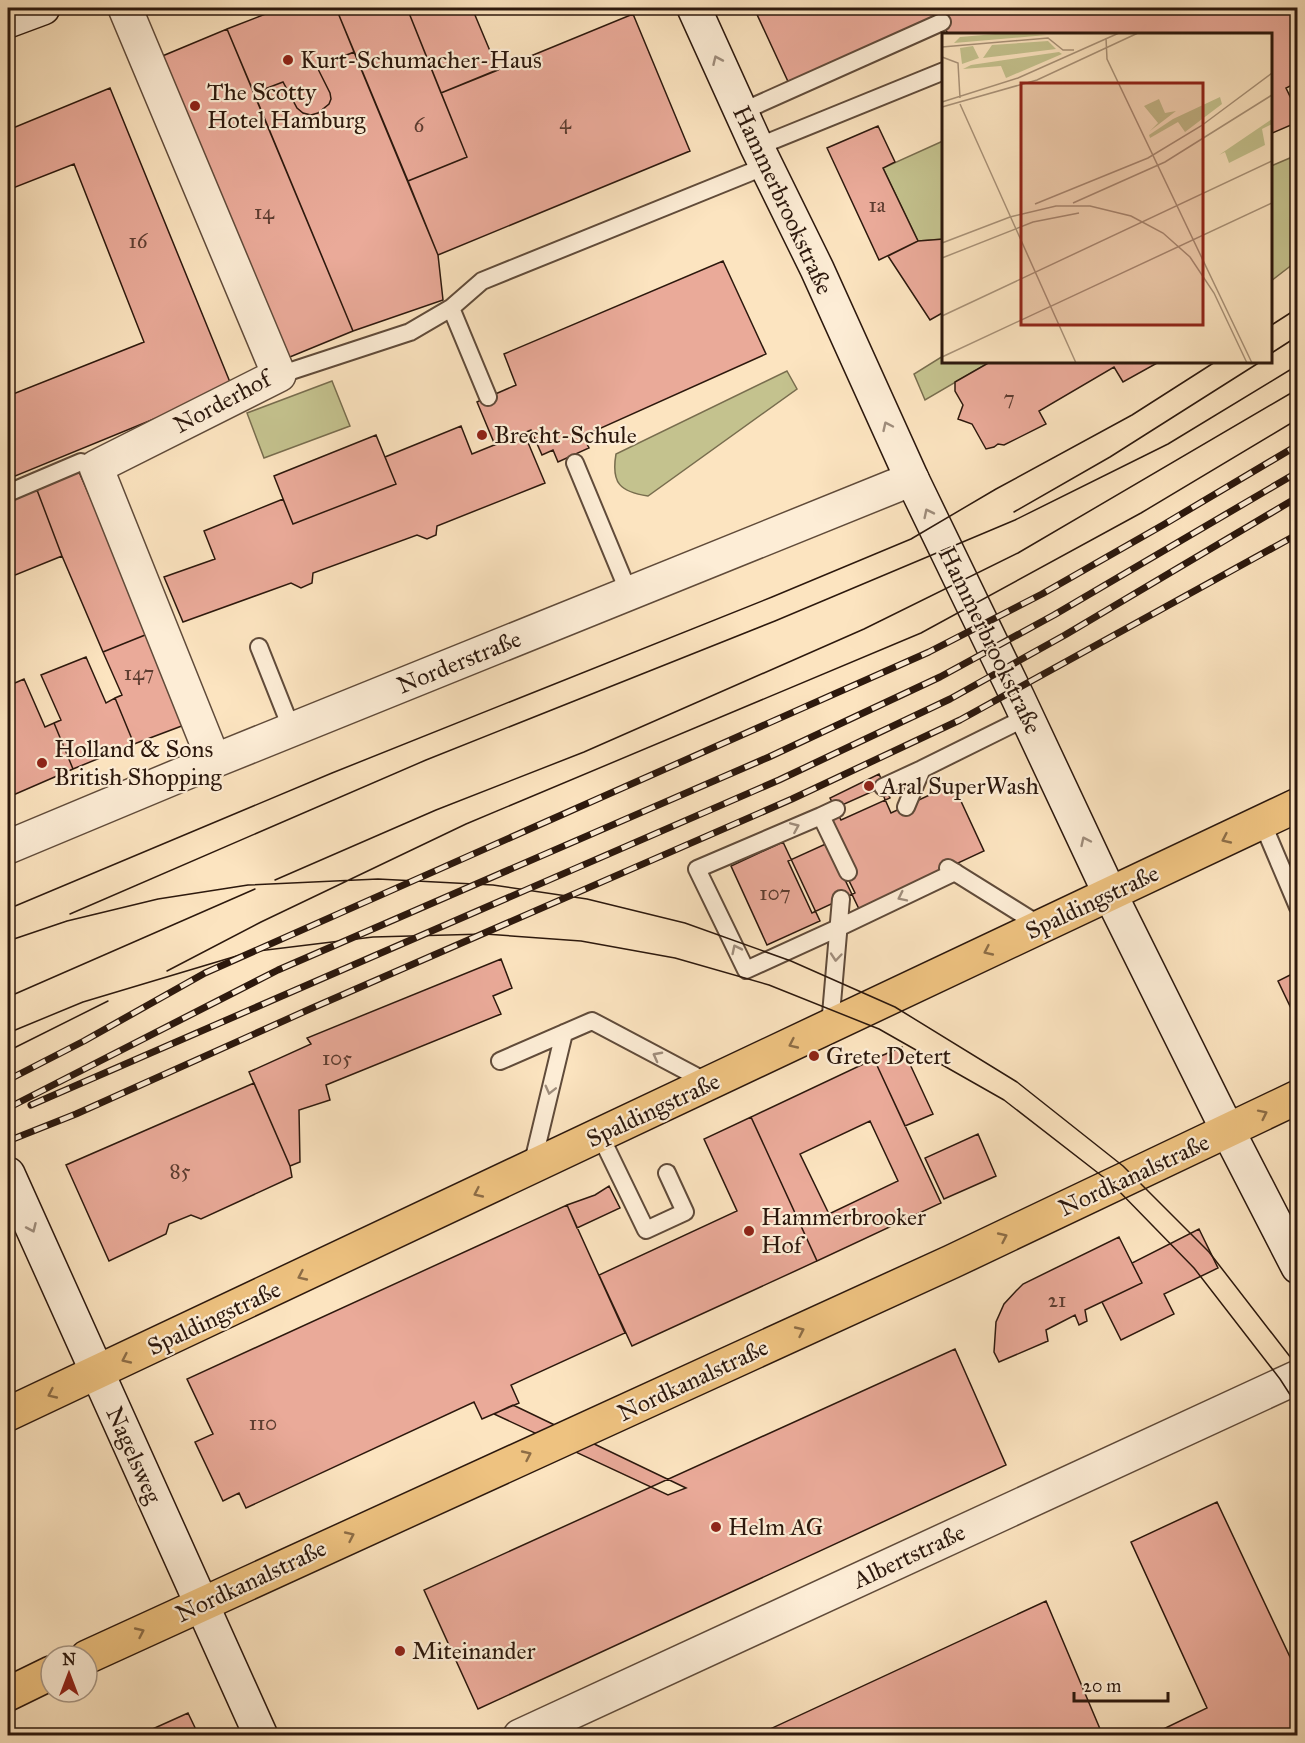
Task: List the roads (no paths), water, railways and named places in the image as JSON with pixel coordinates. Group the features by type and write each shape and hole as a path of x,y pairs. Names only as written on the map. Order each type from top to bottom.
{"main road":[{"name":"Spaldingstraße","path":"8,1414 1298,805"},
{"name":"Nordkanalstraße","path":"99,1651 951,1262 1298,1097"},
{"path":"8,1694 39,1679"}],"street":[{"path":"8,21 43,8"},
{"name":"Norderhof","path":"96,467 279,375 125,8"},
{"name":"Hammerbrookstraße","path":"694,8 761,156 817,269 912,479 1110,894 1298,1267"},
{"path":"96,467 214,761"},
{"name":"Norderstraße","path":"8,847 214,761 912,479"},
{"name":"Nagelsweg","path":"8,1174 261,1736"},
{"name":"Albertstraße","path":"520,1736 1298,1377"}],"lane":[{"path":"741,112 942,21"},
{"path":"279,375 410,332 451,308 482,281 942,72"},
{"path":"451,308 488,397"},
{"path":"8,493 81,462 96,467"},
{"path":"575,463 629,593"},
{"path":"259,647 292,730"},
{"path":"883,787 1027,717"},
{"path":"906,807 922,769"},
{"path":"836,809 697,869 746,970 838,928 952,870 1041,926"},
{"path":"821,816 848,872"},
{"path":"1262,822 1298,907"},
{"path":"830,1026 841,899"},
{"path":"500,1061 592,1021 709,1083"},
{"path":"531,1168 564,1033"},
{"path":"600,1136 646,1230 685,1212 667,1173"}],"tram line":[{"path":"1272,325 1298,308"},
{"path":"1272,353 1298,336"},
{"path":"8,909 332,773 911,539 996,489 1132,415 1213,363"},
{"path":"1014,512 1110,457 1258,363"},
{"path":"70,914 426,760 775,621 1015,520 1168,444 1298,365"},
{"path":"275,880 436,810 584,752 864,629 1018,553 1298,389"},
{"path":"167,971 261,922 466,824 921,633 1141,513 1298,419"},
{"path":"8,941 67,921 158,899 248,885 378,879 493,885 587,899 685,923 791,961 895,1007 1017,1082 1123,1166 1209,1252 1298,1367"},
{"path":"8,997 255,889"},
{"path":"8,1033 83,1002 250,952 373,937 485,934 581,941 675,958 769,985 879,1029 1004,1100 1111,1183 1194,1268 1280,1379 1298,1407"},
{"path":"8,1051 108,1001"}],"railway":[{"path":"8,1080 84,1041 205,973 929,652 1042,594 1298,445"},
{"path":"8,1108 278,970 769,757 940,677 1054,615 1298,472"},
{"path":"31,1105 779,780 950,699 1065,635 1298,497"},
{"path":"8,1141 76,1114 310,1009 792,799 960,720 1298,534"}],"place":[{"name":"Kurt-Schumacher-Haus","path":"288,60"},
{"name":"The Scotty Hotel Hamburg","path":"195,106"},
{"name":"Brecht-Schule","path":"482,435"},
{"name":"Holland & Sons British Shopping","path":"42,763"},
{"name":"Aral SuperWash","path":"869,786"},
{"name":"Grete Detert","path":"814,1056"},
{"name":"Hammerbrooker Hof","path":"749,1231"},
{"name":"Helm AG","path":"716,1527"},
{"name":"Miteinander","path":"400,1651"}]}
